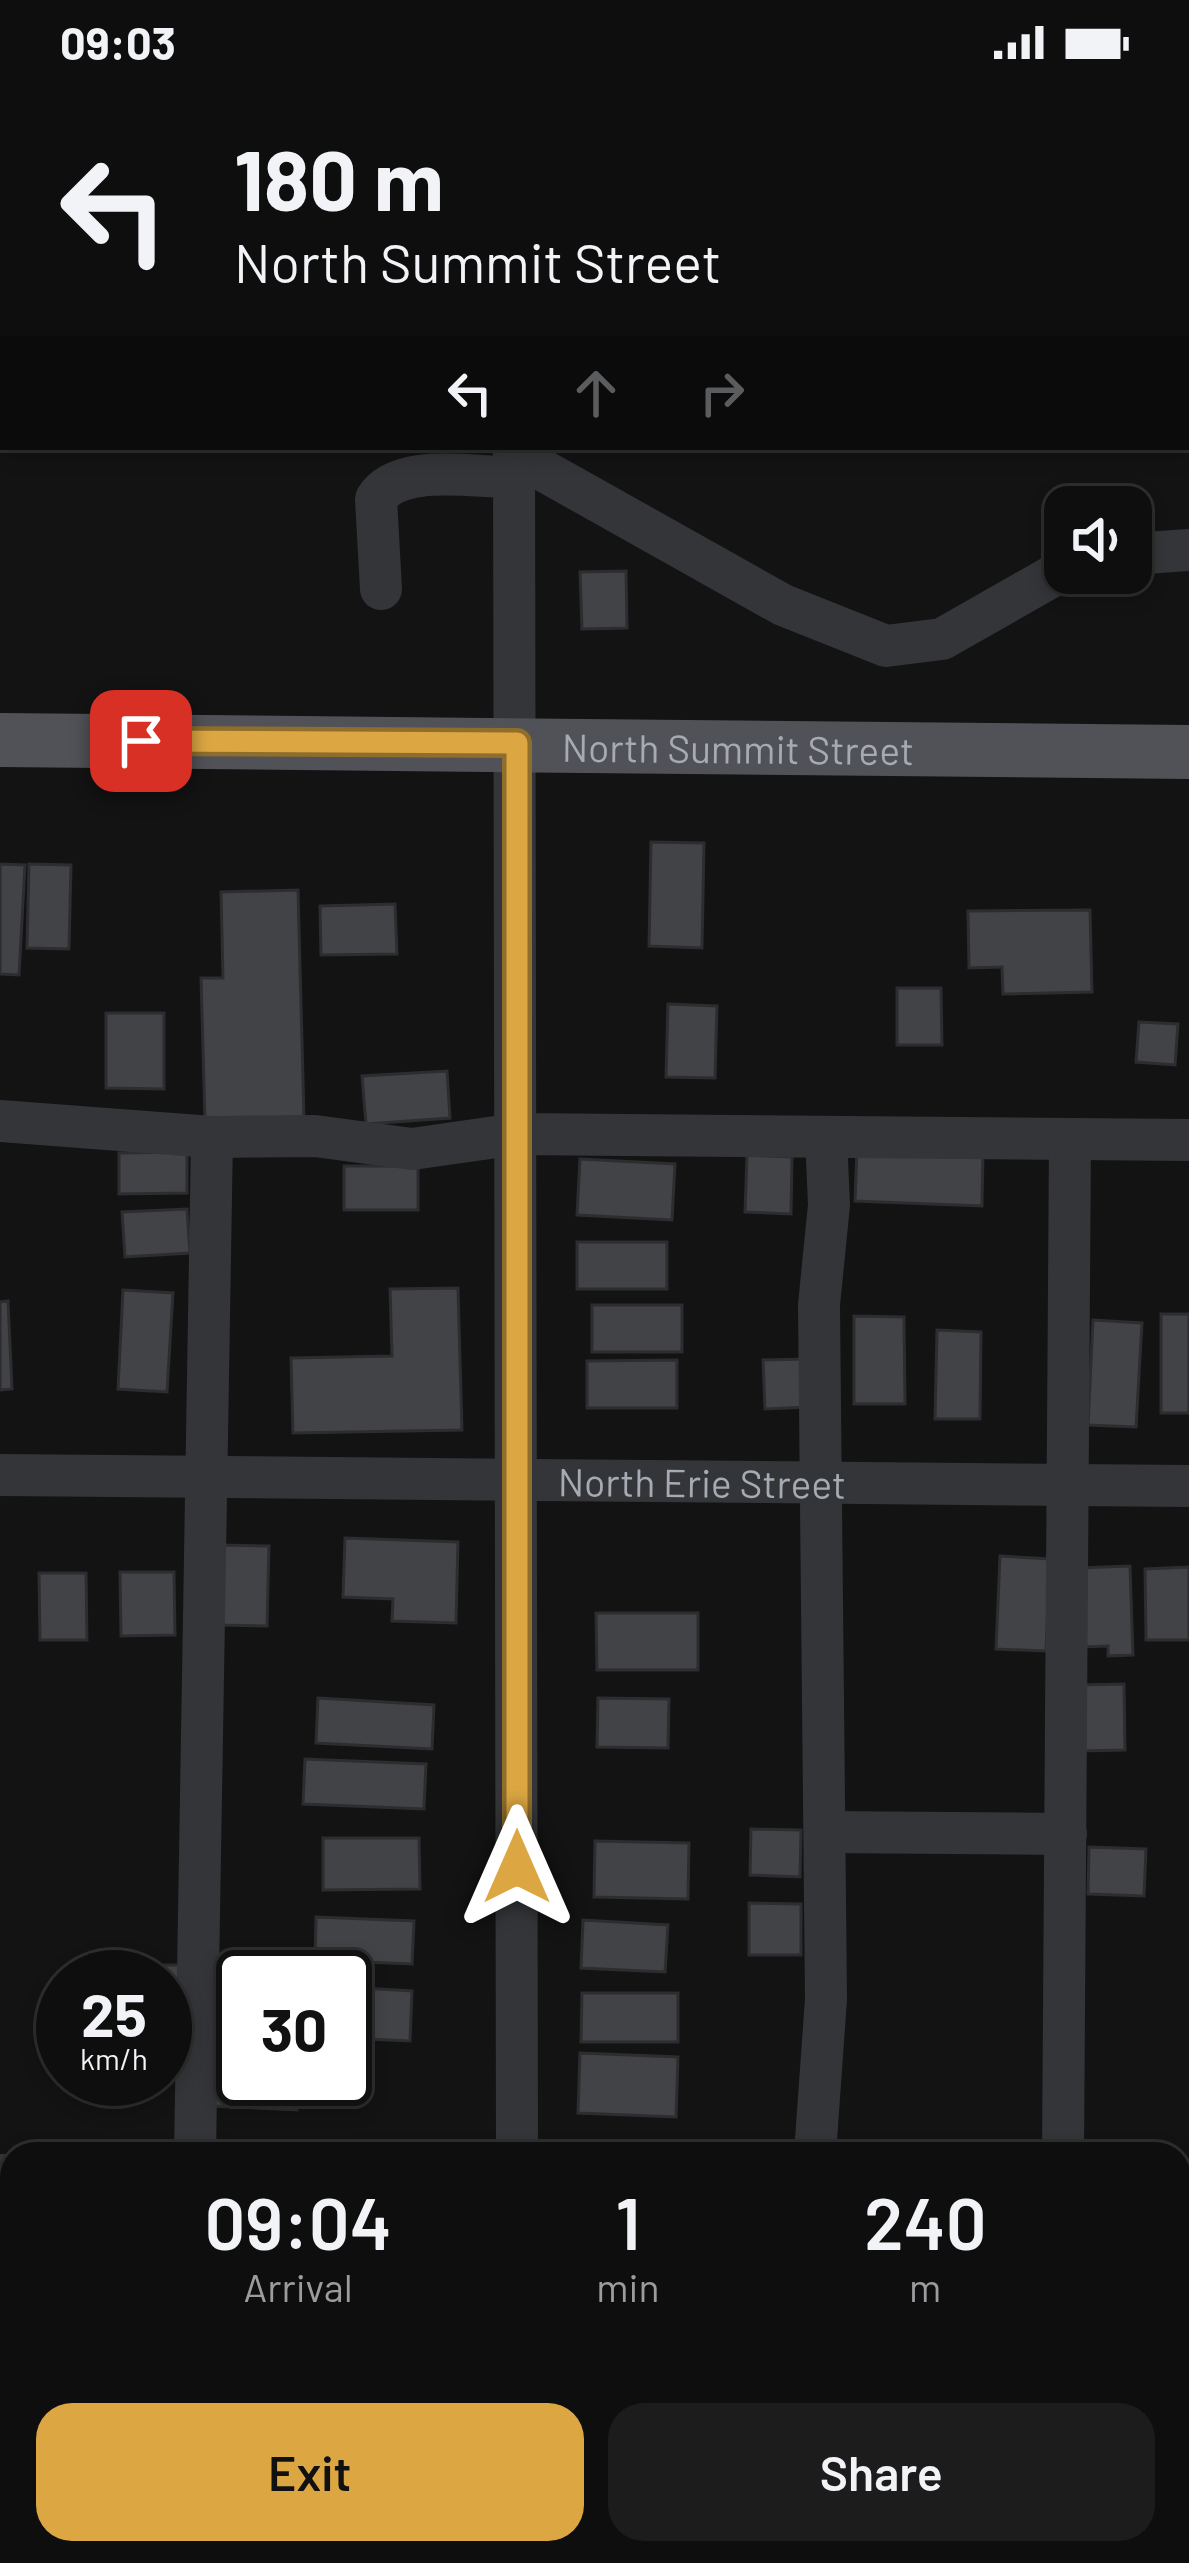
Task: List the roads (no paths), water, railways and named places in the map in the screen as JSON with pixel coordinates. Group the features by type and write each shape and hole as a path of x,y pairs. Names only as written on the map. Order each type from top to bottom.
{"main road":[{"name":"North Summit Street","path":"0,740 1189,752"}],"street":[{"path":"381,589 376,499 382,489 408,478 514,460 783,605 886,646 941,639 1044,581"},
{"path":"514,460 517,2142"},
{"path":"1152,553 1189,550"},
{"path":"0,1121 212,1137 315,1136 412,1149 517,1134 1189,1140"},
{"path":"195,2142 212,1137"},
{"path":"816,2142 826,1999 819,1305 829,1204 826,1137"},
{"path":"1063,2142 1070,1139"},
{"name":"North Erie Street","path":"0,1474 517,1484 1189,1486"},
{"path":"825,1832 1066,1834"}]}
